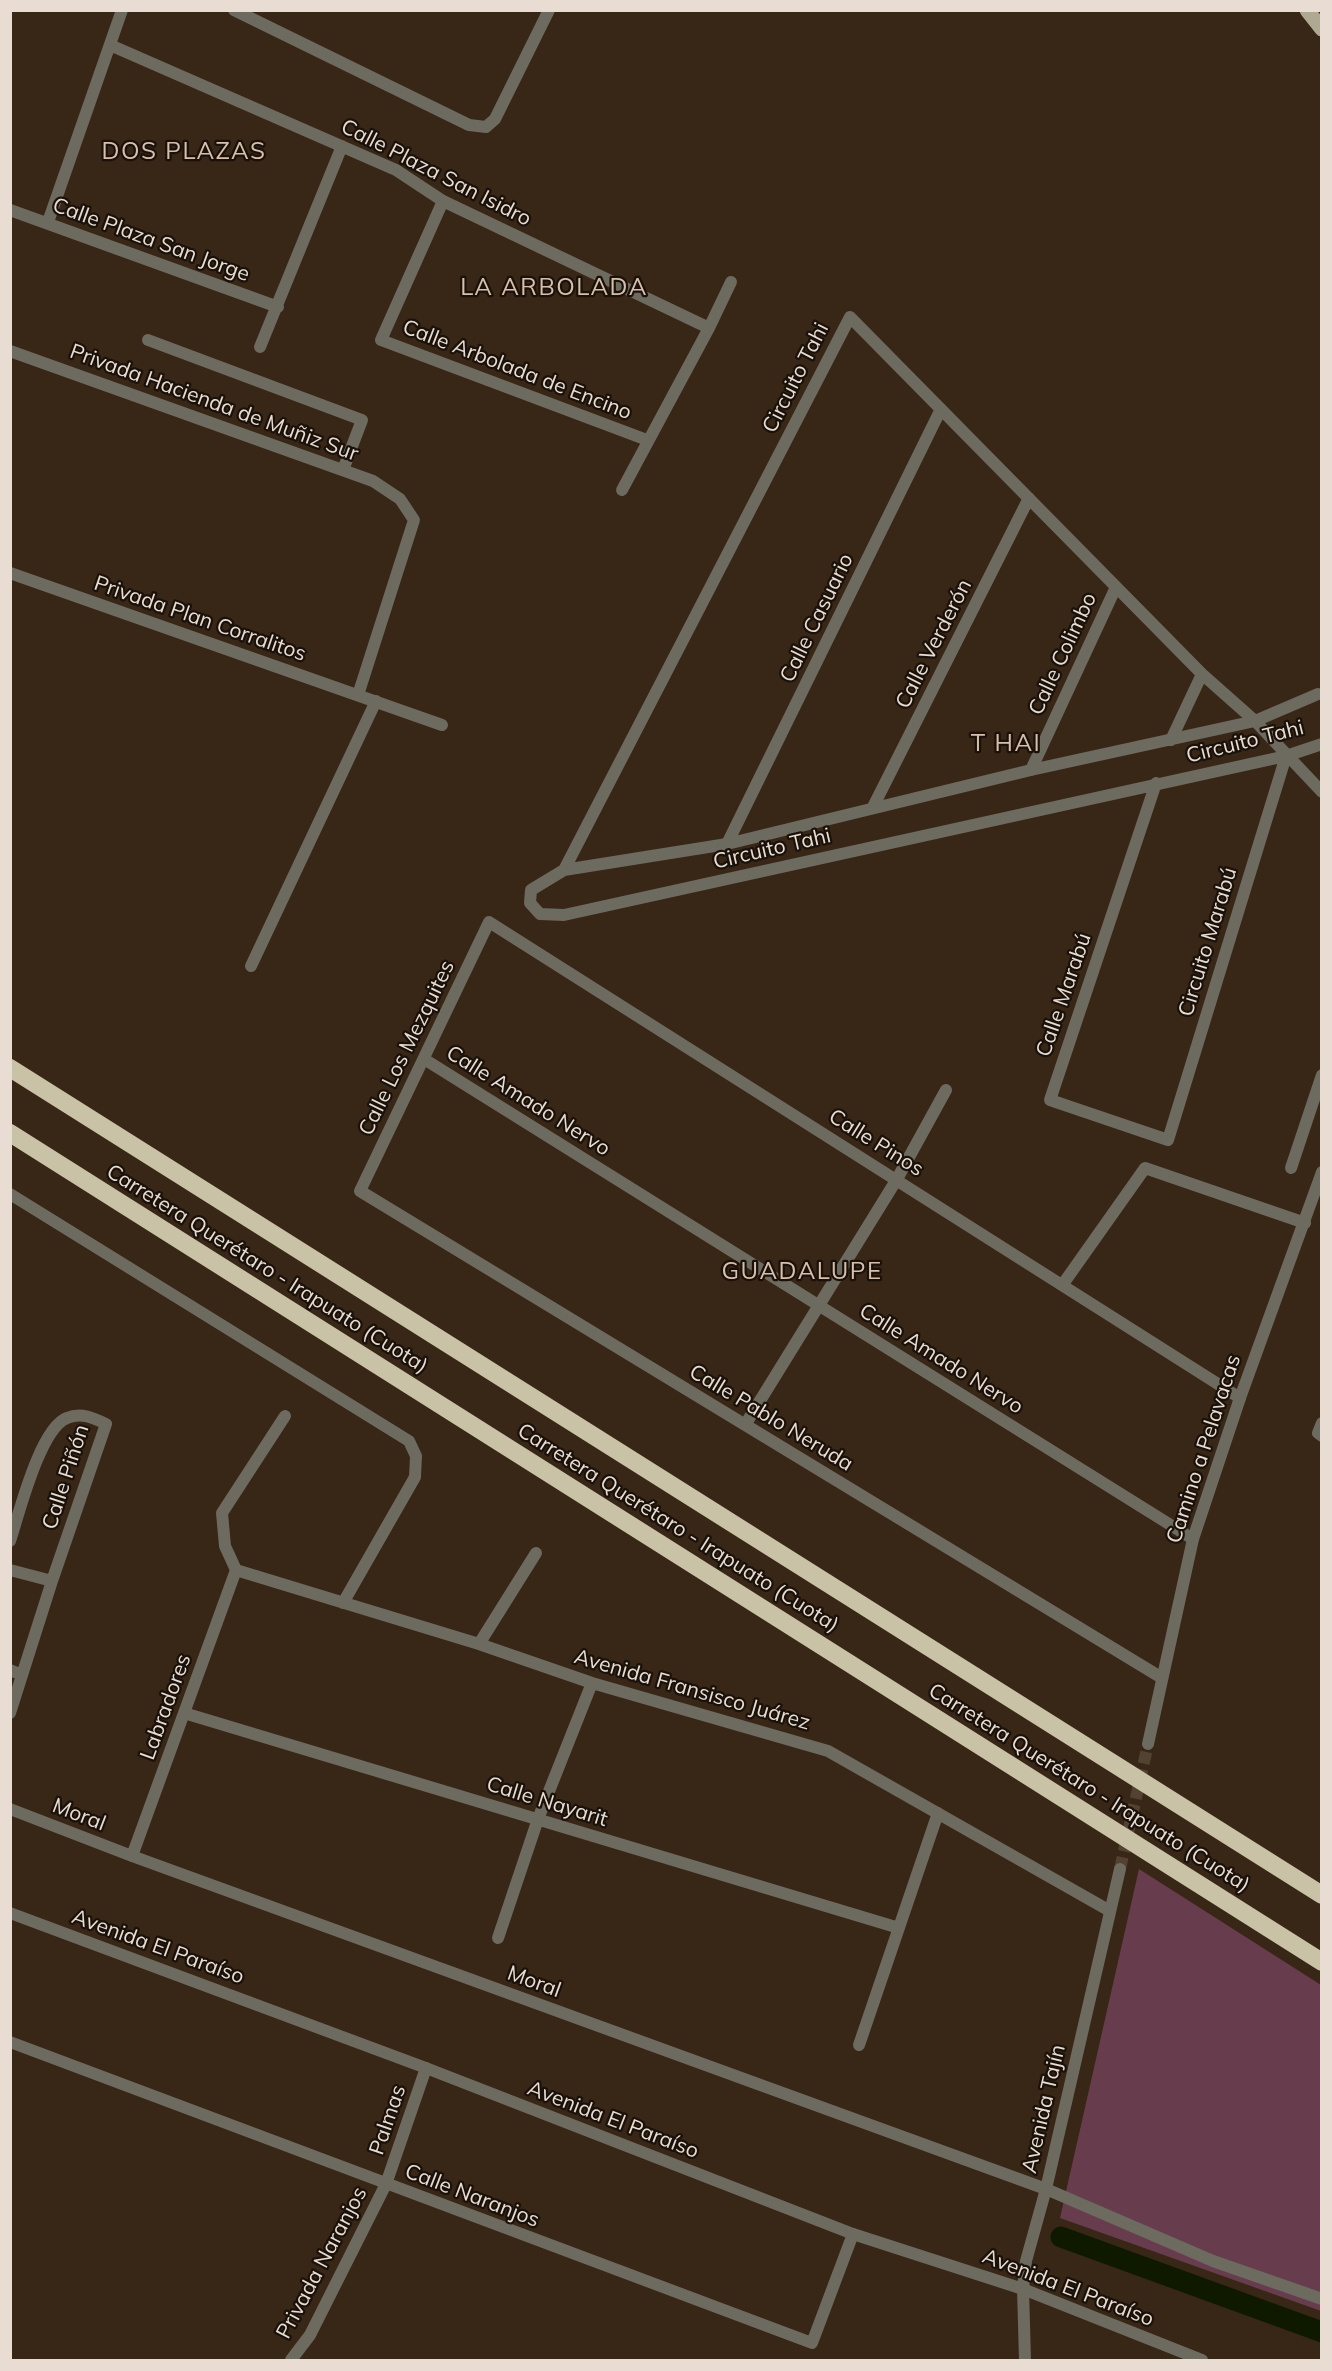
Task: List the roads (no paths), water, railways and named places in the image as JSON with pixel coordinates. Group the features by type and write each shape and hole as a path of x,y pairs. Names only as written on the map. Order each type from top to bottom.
{"highway":[{"name":"Carretera Querétaro - Irapuato (Cuota)","path":"10,1068 1322,1895"},
{"name":"Carretera Querétaro - Irapuato (Cuota)","path":"10,1133 1322,1962"}],"main road":[{"path":"1306,10 1322,29"}],"street":[{"path":"48,222 122,10"},
{"path":"234,10 469,125 486,127 495,119 549,10"},
{"name":"Calle Plaza San Isidro","path":"110,45 396,170 443,201 710,328"},
{"path":"260,347 342,146"},
{"name":"Calle Arbolada de Encino","path":"443,201 381,340 647,440"},
{"name":"Calle Plaza San Jorge","path":"10,210 278,307"},
{"path":"622,490 647,440 710,328 731,282"},
{"name":"Circuito Tahi","path":"564,870 850,316 1202,674 1255,721"},
{"path":"148,340 362,420 344,470"},
{"name":"Privada Hacienda de Muñiz Sur","path":"10,351 373,481 400,499 414,520 358,695"},
{"name":"Calle Casuario","path":"727,844 941,409"},
{"name":"Calle Verderón","path":"873,807 1029,498"},
{"name":"Privada Plan Corralitos","path":"10,573 442,724"},
{"name":"Calle Colimbo","path":"1030,770 1116,587"},
{"path":"1170,740 1202,674"},
{"name":"Circuito Tahi","path":"1318,694 1255,721 1030,770 727,844 564,870 531,890 530,903 540,914 564,915 1286,756 1322,744"},
{"path":"250,966 376,700"},
{"path":"1255,721 1322,792"},
{"name":"Circuito Marabú","path":"1168,1140 1286,756"},
{"name":"Calle Marabú","path":"1156,783 1050,1100 1168,1140"},
{"name":"Calle Los Mezquites","path":"360,1191 489,922"},
{"name":"Calle Pinos","path":"489,922 1240,1398"},
{"name":"Calle Amado Nervo","path":"424,1059 1193,1539"},
{"path":"1291,1168 1322,1075"},
{"path":"745,1425 897,1179 946,1090"},
{"path":"1063,1284 1145,1168 1305,1223"},
{"name":"Camino a Pelavacas","path":"1148,1744 1193,1539 1240,1398 1322,1172"},
{"name":"Calle Pablo Neruda","path":"360,1191 1162,1678"},
{"path":"10,1194 409,1441 416,1456 415,1477 343,1603"},
{"name":"Calle Piñón","path":"10,1541 16,1506 44,1440 65,1418 87,1415 106,1424 16,1673 10,1713"},
{"path":"236,1570 225,1546 222,1513 285,1416"},
{"path":"1322,1423 1318,1433 1322,1436"},
{"path":"479,1644 536,1553"},
{"path":"10,1570 51,1581"},
{"name":"Avenida Fransisco Juárez","path":"236,1570 479,1644 592,1683 828,1751 1110,1911"},
{"name":"Labradores","path":"132,1856 236,1570"},
{"path":"498,1938 538,1819 592,1683"},
{"name":"Calle Nayarit","path":"184,1713 899,1928"},
{"name":"Moral","path":"10,1809 132,1856 1046,2189 1214,2261 1322,2299"},
{"path":"859,2045 938,1812"},
{"name":"Avenida Tajín","path":"1025,2361 1023,2289 1026,2261 1042,2206 1120,1869"},
{"name":"Avenida El Paraíso","path":"10,1913 426,2068 853,2234 1023,2289 1202,2361"},
{"name":"Calle Naranjos","path":"10,2042 812,2343 853,2234"},
{"name":"Palmas","path":"386,2184 426,2068"},
{"name":"Privada Naranjos","path":"291,2361 310,2335 386,2184"}],"waterway":[{"path":"1061,2237 1322,2332"}],"tunnel":[{"path":"1120,1869 1148,1744"}],"district":[{"name":"DOS PLAZAS","path":"184,152"},
{"name":"LA ARBOLADA","path":"554,288"},
{"name":"T HAI","path":"1006,744"},
{"name":"GUADALUPE","path":"802,1272"}]}
